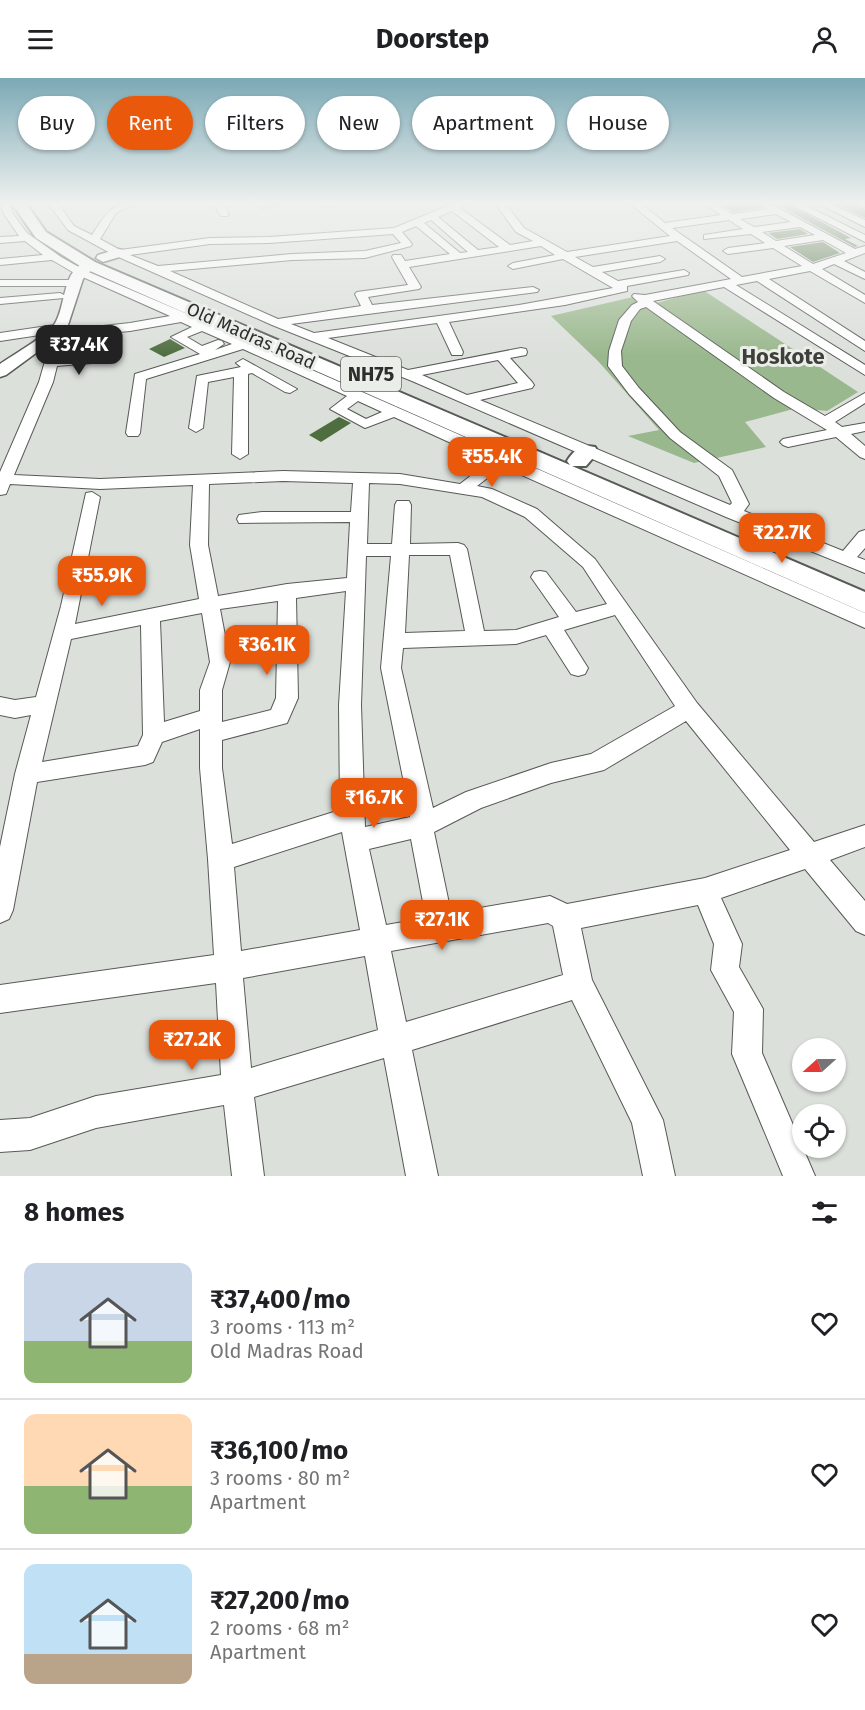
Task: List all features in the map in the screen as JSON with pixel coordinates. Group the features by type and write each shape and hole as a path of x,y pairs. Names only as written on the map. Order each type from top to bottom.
{"highway":[{"name":"Old Madras Road","path":"65,253 89,271 251,343 709,528 865,585"},
{"name":"Old Madras Road","path":"81,253 89,271 582,456 709,528 865,603"}],"main road":[{"path":"0,372 61,331 89,271"}],"street":[{"path":"49,253 202,327 226,346 247,370 290,389"},
{"path":"89,271 92,253"},
{"path":"0,301 89,271 161,253"},
{"path":"0,283 89,271 159,270 295,257 335,257 367,253"},
{"path":"368,309 361,294 415,287 396,253"},
{"path":"455,253 458,256"},
{"path":"402,265 481,253"},
{"path":"559,253 645,301 779,395 825,422 865,454"},
{"path":"513,266 582,253"},
{"path":"701,253 739,280"},
{"path":"731,253 865,347"},
{"path":"789,253 865,300"},
{"path":"709,528 741,504 726,473 675,435 634,391 615,366 615,351 625,320 636,307 645,301 739,280 756,271 793,271 812,268 855,253"},
{"path":"0,262 55,257"},
{"path":"591,271 660,259"},
{"path":"836,261 865,276"},
{"path":"159,270 276,322 316,336 466,399 582,456"},
{"path":"793,271 811,282"},
{"path":"316,336 565,302 684,273"},
{"path":"725,283 865,371"},
{"path":"276,322 533,290"},
{"path":"0,337 130,327 181,318"},
{"path":"441,318 457,352"},
{"path":"202,327 177,338 201,351 251,343 357,396 510,463 709,528 846,559 865,567"},
{"path":"61,331 46,382 1,483 100,484 283,476 400,479 486,493 531,513 589,563 689,709 865,922"},
{"path":"134,433 140,377 226,346"},
{"path":"408,374 521,352"},
{"path":"466,399 527,385 501,356"},
{"path":"52,363 104,357"},
{"path":"196,428 202,378 247,370"},
{"path":"240,454 247,370"},
{"path":"357,396 337,409 365,424 392,412"},
{"path":"825,422 865,397"},
{"path":"788,442 865,427"},
{"path":"463,489 495,467 510,463"},
{"path":"361,478 350,705 353,796 374,941 422,1176"},
{"path":"201,480 199,545 220,662 211,690 211,768 221,859 237,1087 248,1176"},
{"path":"0,910 27,774 62,634 92,497"},
{"path":"403,505 391,668 422,813 421,826 441,929"},
{"path":"245,519 359,517"},
{"path":"709,528 865,621"},
{"path":"846,559 865,536"},
{"path":"358,550 458,549 476,639"},
{"path":"540,577 572,621"},
{"path":"62,634 150,618 166,612 210,604 287,591 356,584"},
{"path":"154,735 279,717 287,698 287,591"},
{"path":"394,641 516,637 619,607"},
{"path":"27,774 145,755 154,735 150,618"},
{"path":"551,627 578,668"},
{"path":"0,706 15,709 44,704"},
{"path":"221,859 358,828 421,826 474,800 551,773 596,763 689,709"},
{"path":"0,999 228,967 550,909 565,918 705,891 809,853 865,836"},
{"path":"705,891 728,945 725,969 749,1009 747,1054 799,1176"},
{"path":"565,918 579,983 647,1120 660,1176"},
{"path":"0,1136 30,1134 96,1112 237,1087 543,996 579,983"}],"green space":[{"path":"703,290 858,392 827,411 797,408 745,422 766,447 694,463 628,436 659,430 598,361 551,316 633,297 646,306"}],"building":[{"path":"800,253 839,253 813,262"},
{"path":"170,339 185,348 164,357 149,349"},
{"path":"339,417 351,423 321,442 309,435"}],"district":[{"name":"Hoskote","path":"783,356"}]}
